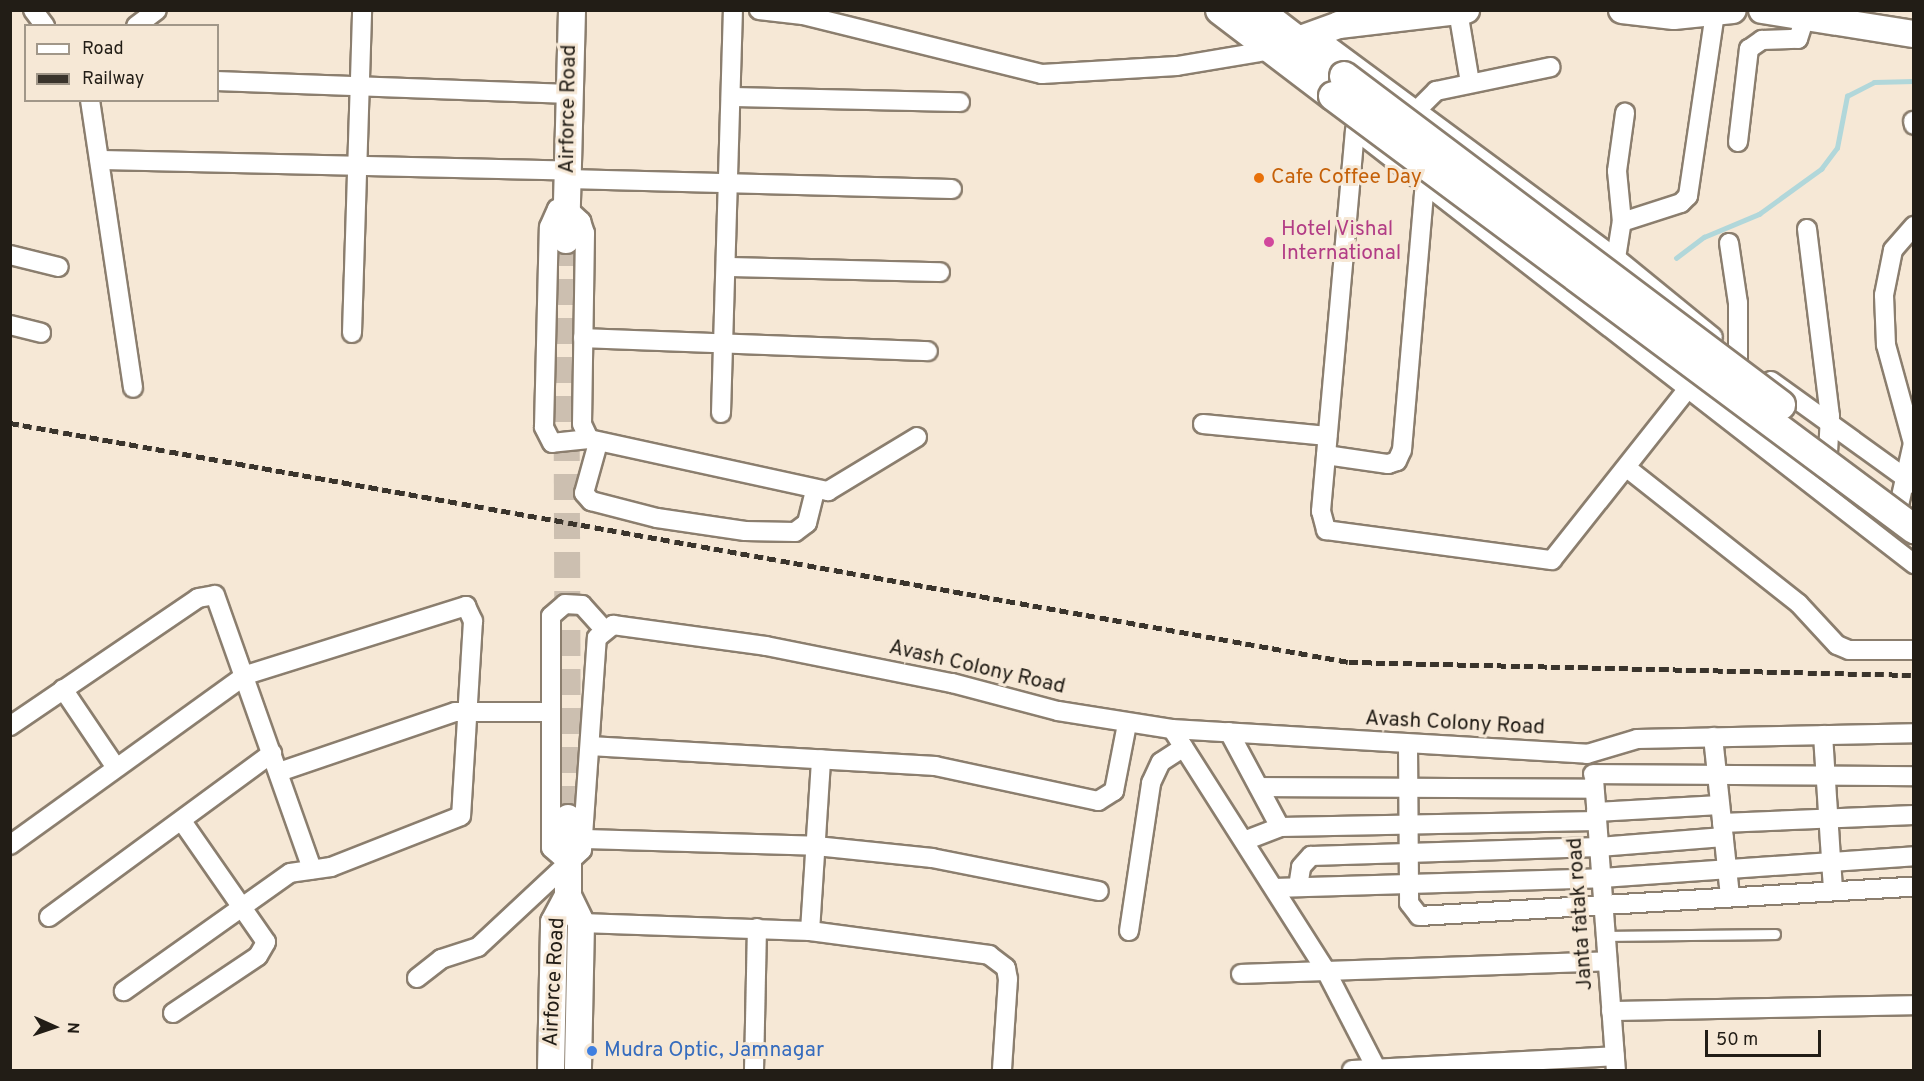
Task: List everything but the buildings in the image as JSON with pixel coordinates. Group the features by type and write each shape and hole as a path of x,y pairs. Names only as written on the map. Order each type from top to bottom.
{"main road":[{"name":"Airforce Road","path":"566,240 568,94 572,10"},
{"path":"1220,10 1294,42 1339,26 1462,11"},
{"path":"1258,10 1339,86 1914,529"},
{"path":"1622,10 1674,16 1724,12"},
{"path":"1762,10 1805,18 1854,19 1914,34"},
{"path":"1294,42 1302,74 1339,86 1912,490"},
{"name":"Airforce Road","path":"568,818 568,896 581,923 578,1071"},
{"name":"Airforce Road","path":"551,1071 554,922 568,896"}],"street":[{"path":"33,10 44,24"},
{"path":"139,24 157,10"},
{"path":"352,333 362,10"},
{"path":"720,413 729,267 734,10"},
{"path":"759,10 803,15 1048,74 1178,66 1294,42 1415,112 1616,258 1741,360 1829,423 1912,490"},
{"path":"1462,11 1470,83"},
{"path":"1622,222 1681,203 1688,196 1724,12"},
{"path":"1738,142 1749,49 1762,40 1798,39 1805,18"},
{"path":"1415,112 1428,94 1551,67"},
{"path":"1302,74 1314,96 1355,130 1690,386 1914,564"},
{"path":"219,81 360,83 568,94"},
{"path":"732,97 960,102"},
{"path":"90,102 134,388"},
{"path":"1616,258 1622,222 1617,171 1625,113"},
{"path":"1355,130 1321,512 1333,534 1541,560 1560,555 1690,386"},
{"path":"100,160 357,164 730,183 952,189"},
{"path":"1326,455 1388,464 1397,461 1402,450 1425,183"},
{"path":"816,491 807,523 795,532 745,531 657,518 591,501 584,493 593,441 582,424 585,233 582,221 566,207 557,209 549,226 543,427 552,443 593,441 816,491 839,487 917,437"},
{"path":"1887,542 1912,490 1912,429 1886,345 1883,306 1893,250 1914,226"},
{"path":"1807,229 1829,423 1821,490"},
{"path":"1729,243 1741,360 1732,419"},
{"path":"10,255 59,267"},
{"path":"729,267 940,272"},
{"path":"10,325 41,333"},
{"path":"583,338 928,351"},
{"path":"1203,423 1327,436"},
{"path":"1627,468 1799,604 1837,645 1849,650 1914,650"},
{"path":"10,726 63,688 207,594 220,601 312,868"},
{"path":"417,978 441,959 478,947 582,850 585,838 597,638 603,628 582,605 555,608 551,712 551,848 567,862"},
{"path":"10,845 115,766 246,675 466,606 473,621 461,816 331,867 290,873 242,903 124,991"},
{"name":"Avash Colony Road","path":"603,628 765,646 1127,724 1172,729 1587,754 1637,739 1914,734"},
{"path":"63,688 115,766"},
{"path":"279,772 466,711 551,712"},
{"path":"590,746 953,768 1098,801 1114,791 1127,724"},
{"path":"1172,729 1326,971 1377,1070"},
{"path":"1229,732 1280,827"},
{"path":"1823,735 1833,890"},
{"path":"1713,737 1730,897"},
{"path":"1408,745 1408,884 1412,911 1428,918 1833,890 1914,887"},
{"path":"1129,931 1151,783 1161,762 1184,747"},
{"path":"49,918 272,753"},
{"name":"Janta fatak road","path":"1587,754 1594,782 1615,1063"},
{"path":"810,931 821,759"},
{"path":"1259,787 1407,788 1594,782 1717,775 1914,776"},
{"path":"1244,841 1280,827 1597,816 1722,822 1914,815"},
{"path":"173,1013 264,950 262,933 182,820"},
{"path":"1298,887 1301,867 1311,856 1599,847 1722,822"},
{"path":"585,838 816,846 932,858 1099,891"},
{"path":"1274,888 1602,878 1914,856"},
{"path":"581,923 810,931 999,959 1008,980 1002,1071"},
{"path":"754,1071 757,928"},
{"path":"1242,974 1607,960"},
{"path":"1611,1011 1914,1005"},
{"path":"1352,1071 1615,1063"}],"lane":[{"path":"1605,936 1775,934"}],"waterway":[{"path":"1676,258 1704,237 1759,214 1821,169 1837,148 1847,96 1874,82 1914,81"}],"tunnel":[{"path":"566,240 568,818"}],"railway":[{"path":"10,423 1349,662 1914,675"}],"place":[{"name":"Cafe Coffee Day","path":"1259,178"},
{"name":"Hotel Vishal International","path":"1269,242"},
{"name":"Mudra Optic, Jamnagar","path":"592,1051"}]}
